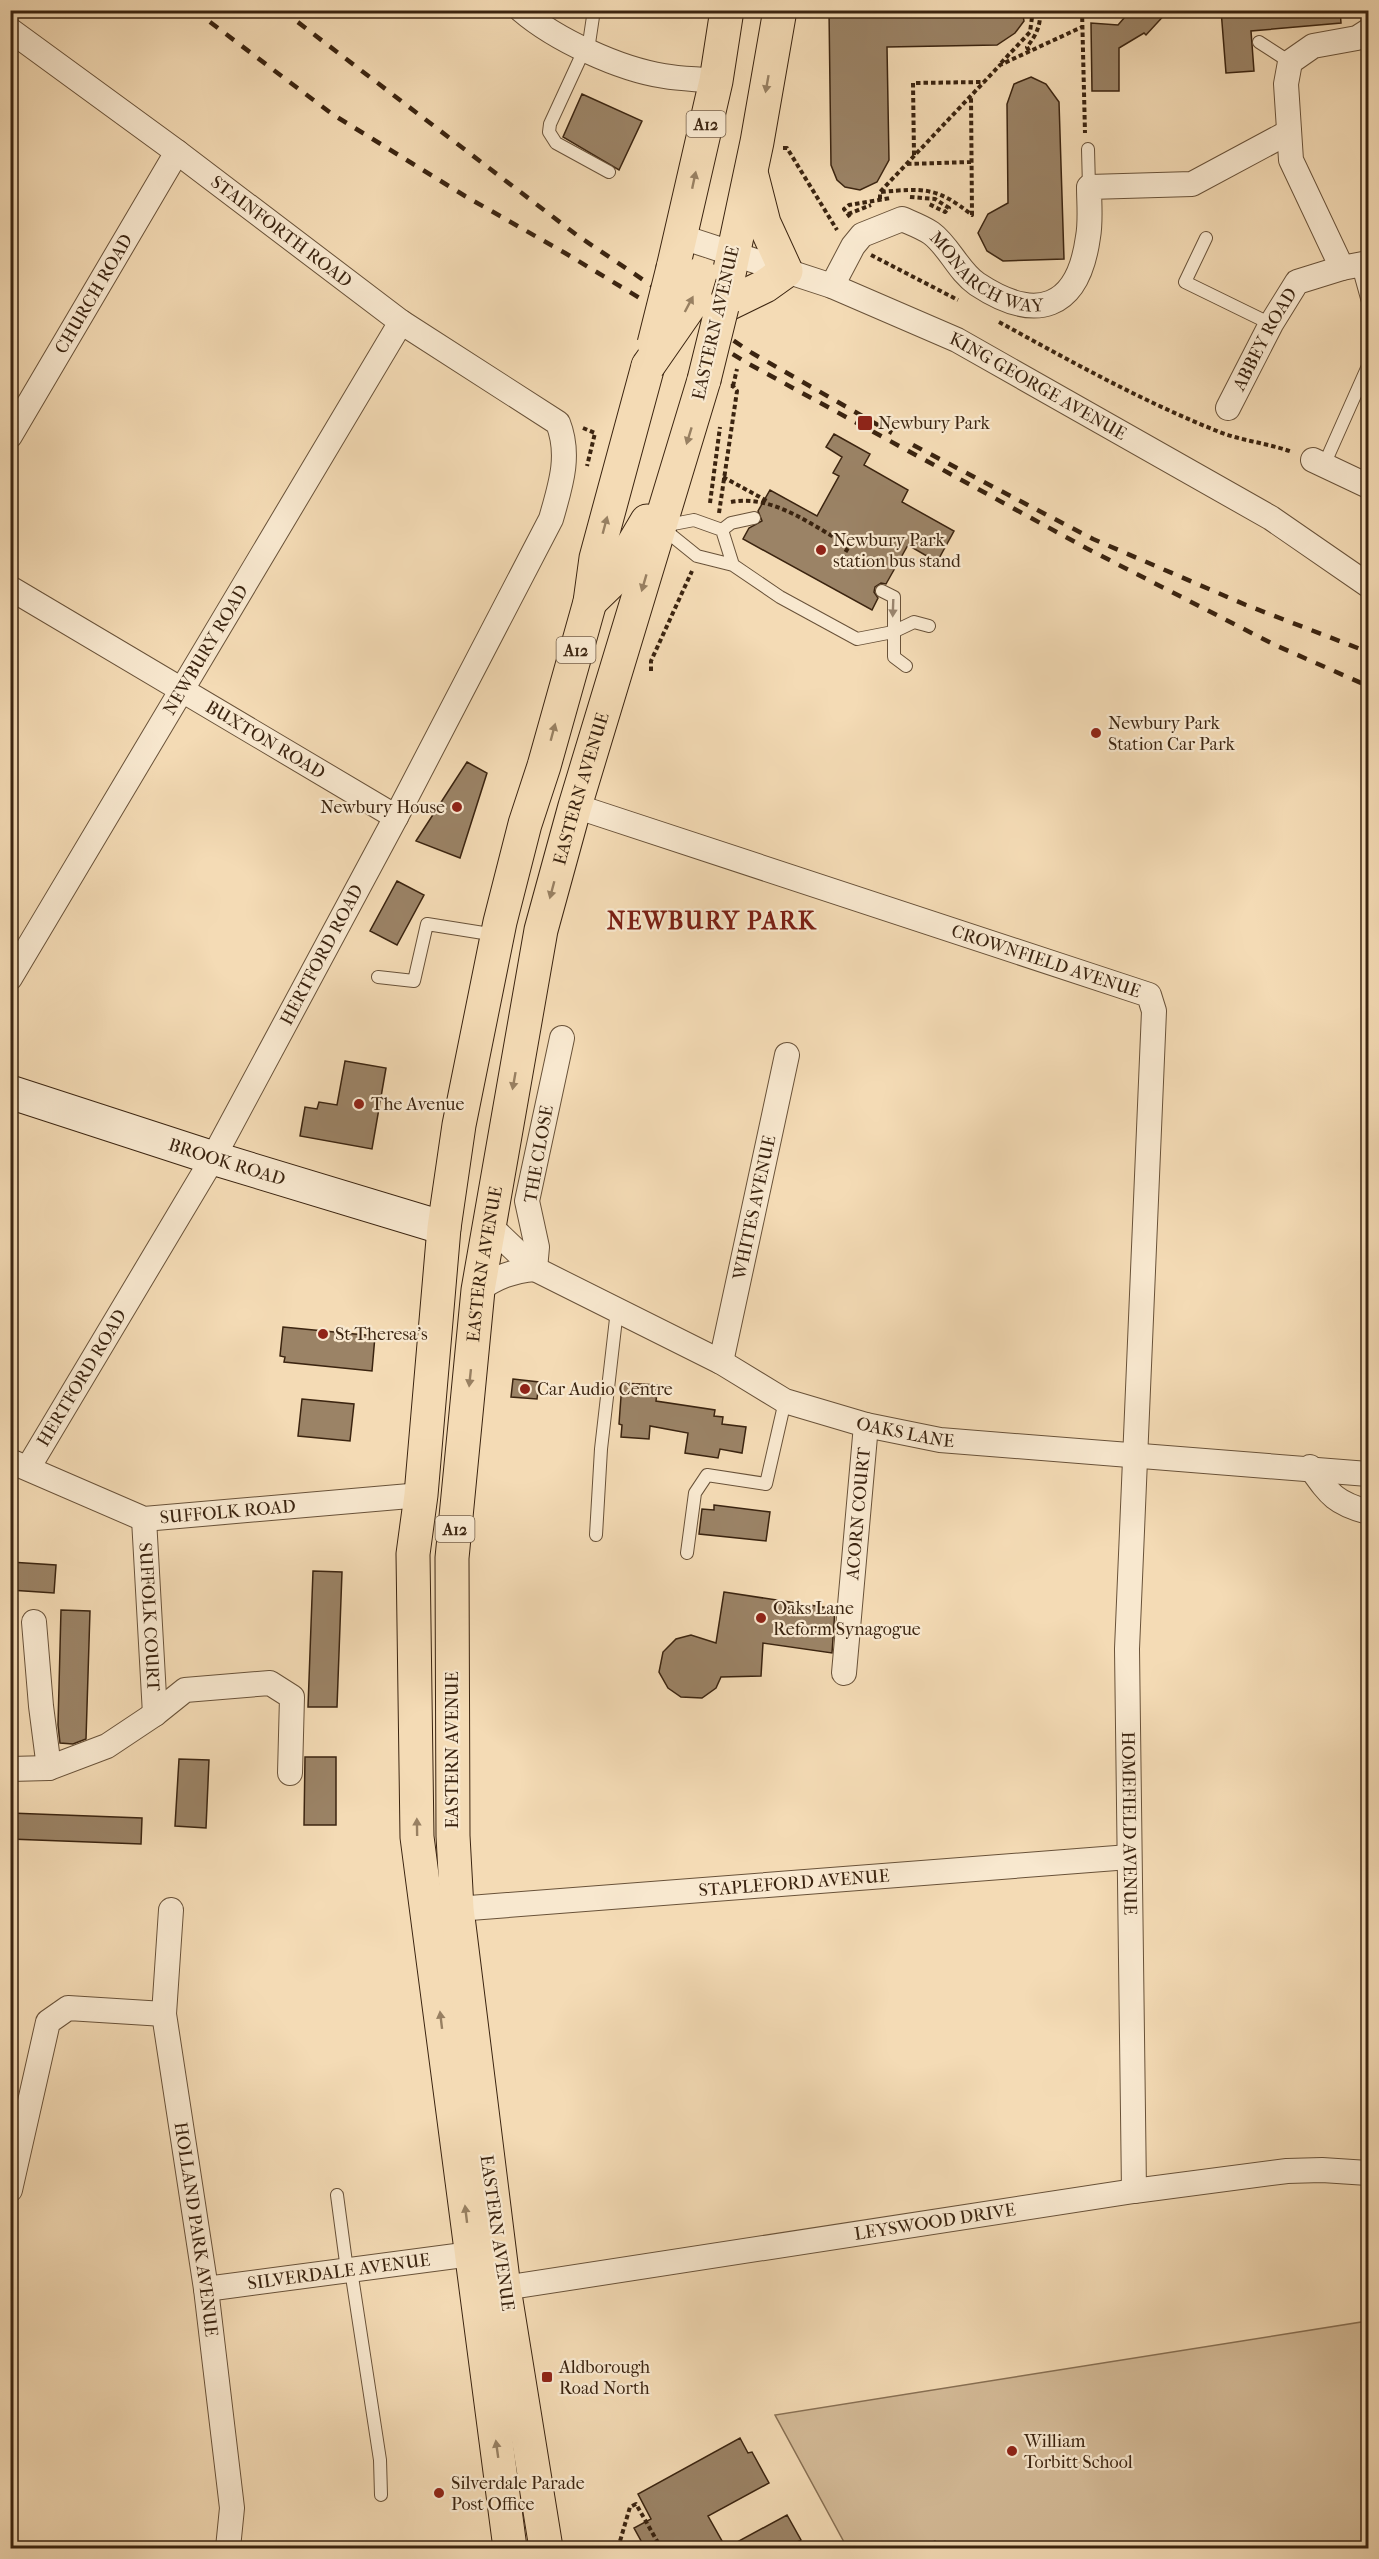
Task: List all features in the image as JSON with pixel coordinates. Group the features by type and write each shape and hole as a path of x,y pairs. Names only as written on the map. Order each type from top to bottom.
{"highway":[{"name":"EASTERN AVENUE","path":"510,2548 417,1838 413,1554 421,1495 444,1228 459,1125 498,935 525,824 544,766 590,602 596,558 648,366 686,271 682,237 716,81 727,10"},
{"name":"EASTERN AVENUE","path":"546,2548 504,2288 457,1909 453,1836 452,1558 478,1290 541,930 653,524 718,383 722,307 751,173 780,10"},
{"path":"722,307 765,286 786,271 765,222 751,173"},
{"path":"686,271 732,254"},
{"path":"590,602 622,571 625,558 653,524 638,496 617,479"}],"street":[{"path":"521,10 537,24 621,64 663,76 716,81"},
{"name":"STAINFORTH ROAD","path":"10,30 177,152 401,322 558,423"},
{"path":"1356,266 1291,160 1287,84 1290,62 1313,46 1356,38 1368,31"},
{"path":"1089,187 1192,184 1289,132"},
{"name":"CHURCH ROAD","path":"10,436 177,152"},
{"name":"MONARCH WAY","path":"832,286 853,246 862,235 902,219 932,234 975,283 1017,304 1041,306 1064,298 1080,270 1089,236 1089,187"},
{"name":"KING GEORGE AVENUE","path":"682,237 832,286 957,340 1271,518 1368,585"},
{"name":"ABBEY ROAD","path":"1228,408 1271,324 1297,282 1356,266"},
{"name":"NEWBURY ROAD","path":"10,978 401,322"},
{"name":"HERTFORD ROAD","path":"19,1465 213,1158 396,817 551,519 563,476 565,446 558,423"},
{"path":"1318,462 1368,486"},
{"name":"BUXTON ROAD","path":"10,588 396,817"},
{"name":"CROWNFIELD AVENUE","path":"575,806 1149,995 1154,1011 1134,1457"},
{"name":"THE CLOSE","path":"535,1269 537,1240 528,1216 527,1201 562,1038"},
{"name":"WHITES AVENUE","path":"721,1362 787,1055"},
{"name":"BROOK ROAD","path":"10,1092 213,1158 444,1228"},
{"name":"OAKS LANE","path":"489,1225 535,1269 721,1362 785,1401 867,1425 940,1440 1134,1457 1310,1467 1368,1474"},
{"path":"478,1290 495,1278 515,1271 535,1269"},
{"name":"ACORN COURT","path":"844,1672 867,1425"},
{"name":"HOMEFIELD AVENUE","path":"1134,1457 1127,1649 1134,2191"},
{"name":"SUFFOLK ROAD","path":"19,1465 144,1519 421,1495"},
{"path":"1310,1467 1331,1497 1343,1506 1368,1512"},
{"name":"SUFFOLK COURT","path":"144,1519 155,1714"},
{"path":"34,1622 40,1706 49,1768"},
{"name":"SUFFOLK COURT","path":"10,1769 49,1768 106,1746 155,1714 185,1690 270,1683 292,1697 290,1773"},
{"name":"STAPLEFORD AVENUE","path":"457,1909 1129,1857"},
{"name":"HOLLAND PARK AVENUE","path":"171,1910 164,2014 206,2289 232,2508 228,2548"},
{"path":"10,2190 48,2022 69,2008 164,2014"},
{"name":"LEYSWOOD DRIVE","path":"504,2288 1134,2191 1287,2171 1322,2169 1368,2173"},
{"name":"SILVERDALE AVENUE","path":"206,2289 471,2254"}],"lane":[{"path":"594,10 586,49 550,124 549,132 556,143 609,172"},
{"path":"1259,42 1290,62"},
{"path":"1088,149 1089,187"},
{"path":"1206,238 1185,282 1271,324"},
{"path":"1356,266 1368,302"},
{"path":"1318,462 1368,366"},
{"path":"722,530 731,523 754,518"},
{"path":"653,524 694,520 722,530"},
{"path":"653,524 697,556 733,565 780,597 857,639 893,632 914,622 929,626"},
{"path":"722,530 733,565"},
{"path":"882,591 894,597 894,657 906,666"},
{"path":"378,977 414,981 427,924 498,935"},
{"path":"596,1535 601,1449 617,1310"},
{"path":"687,1553 695,1493 707,1475 766,1484 785,1401"},
{"path":"337,2195 369,2381 380,2460 381,2495"}],"path":[{"path":"880,192 1000,65 1013,48 1030,33 1033,10"},
{"path":"1029,51 1027,47 1036,34 1041,20 1040,10"},
{"path":"1082,10 1084,134 1088,149"},
{"path":"1000,65 1082,27"},
{"path":"914,156 913,83 984,82"},
{"path":"880,192 912,189 934,190 954,201 972,215 971,96"},
{"path":"787,148 844,241 959,300"},
{"path":"907,164 971,162"},
{"path":"849,205 882,198 880,192"},
{"path":"989,316 1056,354 1220,433 1266,442 1318,462"},
{"path":"718,383 737,390 718,516"},
{"path":"710,503 720,423"},
{"path":"723,477 849,546"},
{"path":"730,502 744,499 772,504"},
{"path":"838,566 854,537"},
{"path":"651,671 651,662 692,570"},
{"path":"618,2548 630,2507 636,2504 661,2548"}],"shaded area":[{"name":"William Torbitt School","path":"1368,2321 1368,2548 939,2548 935,2541 903,2550 865,2548 844,2542 775,2415"}],"building":[{"path":"829,10 1022,10 1024,21 1015,33 997,45 887,47 889,160 877,182 860,190 845,187 837,180 831,165"},
{"path":"1131,10 1169,10 1146,35 1144,33 1119,48 1119,91 1092,91 1091,23 1118,25"},
{"path":"1221,10 1340,10 1341,23 1251,31 1254,71 1226,73"},
{"path":"1031,77 1046,84 1059,102 1064,259 1003,261 987,251 978,233 988,214 1008,203 1007,104 1014,84"},
{"path":"582,94 642,121 619,170 563,137"},
{"path":"834,434 870,454 864,465 908,490 902,502 954,531 937,562 908,545 886,584 881,583 875,587 874,592 878,598 872,610 743,539 749,528 762,521 758,511 770,490 817,516 839,476 833,473 842,457 826,447"},
{"name":"Newbury House","path":"467,762 487,773 460,858 416,841"},
{"path":"397,881 424,895 397,945 370,931"},
{"name":"The Avenue","path":"345,1061 386,1068 372,1149 300,1136 305,1107 317,1109 319,1102 337,1105"},
{"path":"283,1327 375,1336 372,1371 284,1362 285,1357 280,1356"},
{"name":"Car Audio Centre","path":"513,1379 539,1382 537,1399 511,1397"},
{"path":"622,1383 658,1385 656,1401 715,1410 714,1416 723,1417 722,1424 746,1427 742,1453 720,1449 718,1458 685,1453 688,1433 650,1426 649,1439 621,1437 622,1425 619,1424"},
{"path":"302,1399 354,1404 350,1441 298,1436"},
{"path":"714,1505 770,1512 766,1541 699,1534 702,1509 714,1510"},
{"path":"10,1562 56,1565 54,1593 10,1590"},
{"path":"313,1571 342,1572 337,1707 308,1707"},
{"path":"724,1592 835,1609 832,1653 763,1643 761,1676 721,1677 716,1688 702,1698 681,1697 668,1688 659,1672 663,1652 676,1639 691,1635 716,1643"},
{"path":"61,1610 90,1611 86,1739 73,1744 60,1743 58,1725"},
{"path":"305,1757 336,1757 336,1825 304,1825"},
{"path":"179,1759 209,1760 206,1828 175,1826"},
{"path":"10,1813 142,1818 141,1844 10,1839"},
{"path":"740,2438 748,2453 752,2452 769,2483 708,2516 726,2548 645,2548 634,2528 651,2519 638,2494"},
{"path":"787,2515 801,2540 785,2548 726,2548"}],"railway":[{"path":"194,10 332,114 465,196 565,253 749,364 1086,548 1275,645 1368,686"},
{"path":"282,10 578,236 752,353 892,433"},
{"path":"913,445 1093,539 1246,605 1368,652"}],"place":[{"name":"Newbury Park","path":"865,423"},
{"name":"Newbury Park station bus stand","path":"821,550"},
{"name":"Newbury Park Station Car Park","path":"1096,733"},
{"name":"Newbury House","path":"457,807"},
{"name":"The Avenue","path":"359,1104"},
{"name":"St Theresa's","path":"323,1334"},
{"name":"Car Audio Centre","path":"525,1389"},
{"name":"Oaks Lane Reform Synagogue","path":"761,1618"},
{"name":"Aldborough Road North","path":"547,2377"},
{"name":"William Torbitt School","path":"1012,2451"},
{"name":"Silverdale Parade Post Office","path":"439,2493"}],"district":[{"name":"NEWBURY PARK","path":"712,921"}]}
